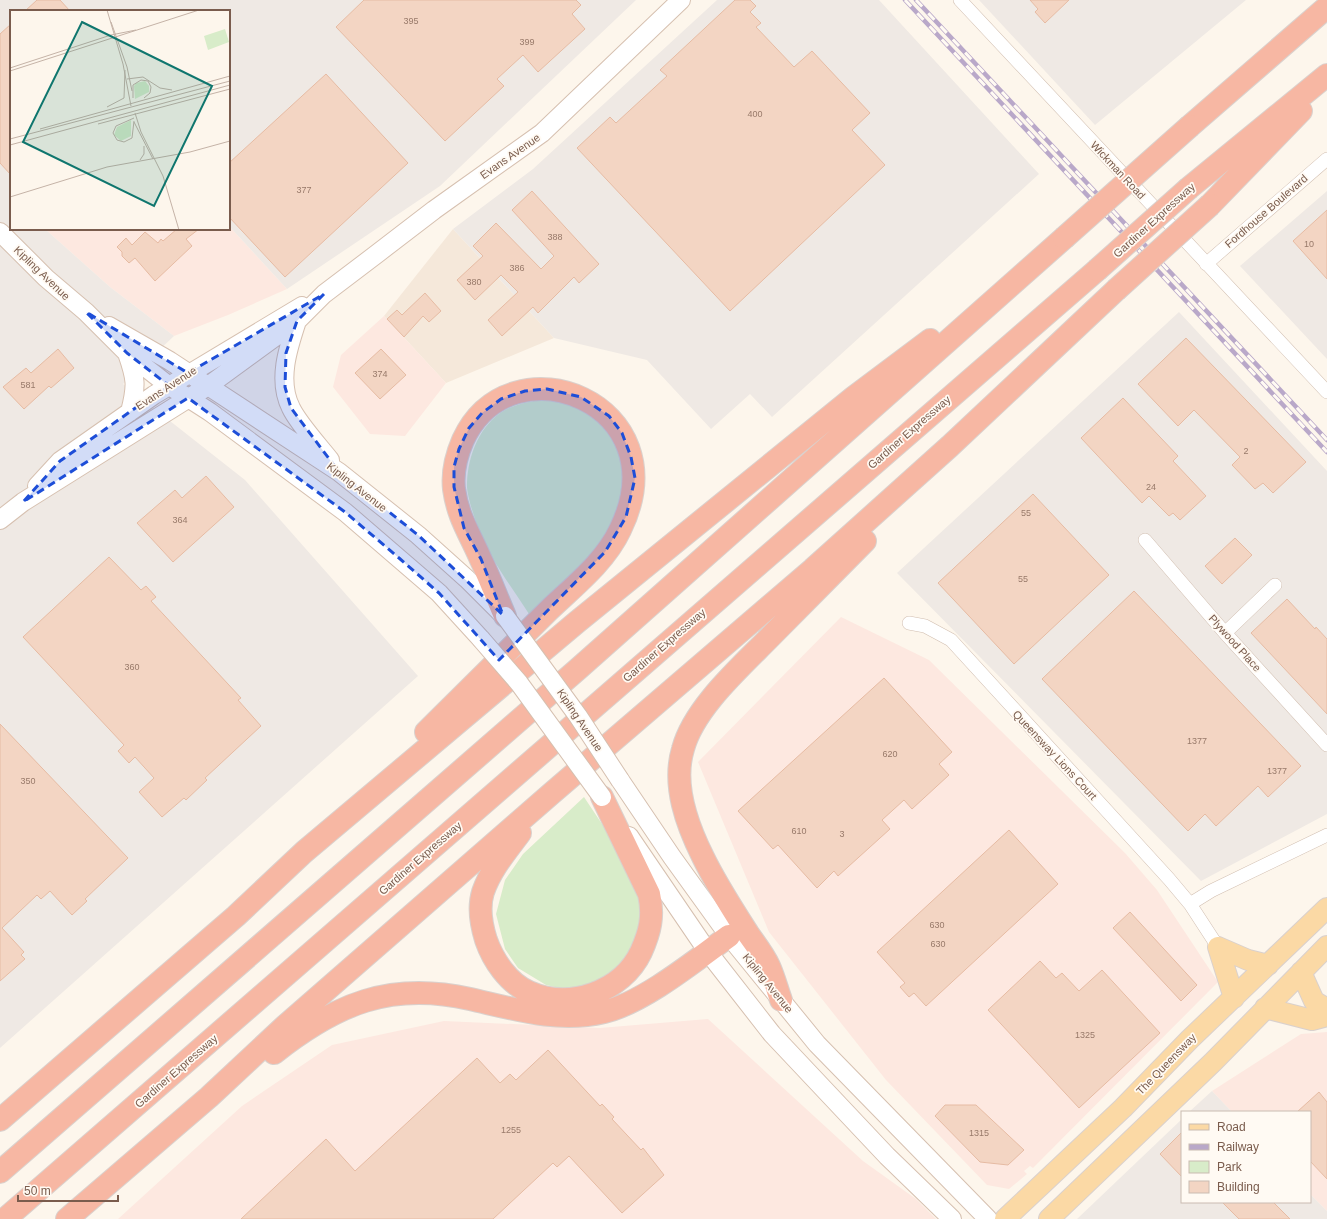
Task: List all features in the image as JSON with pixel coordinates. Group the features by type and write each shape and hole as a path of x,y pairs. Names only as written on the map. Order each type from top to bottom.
{"highway":[{"path":"0,1172 578,669 1190,126 1327,7"},
{"name":"Gardiner Expressway","path":"5,1219 137,1106 852,481 1097,270 1189,188 1327,75"},
{"path":"67,1219 209,1097 285,1026 552,793 813,569 950,446 1116,290 1210,205 1327,83"},
{"path":"304,852 583,617 854,397 1064,238"},
{"path":"0,1120 236,916 304,852 590,570 620,532 631,500 634,478 631,457 622,433 609,416 581,397 567,392 547,389 525,391 501,399 482,413 469,428 459,449 454,467 454,488 464,528 481,559 505,616"},
{"path":"781,1000 769,966 723,894 702,857 688,821 682,800 680,764 682,750 690,730 704,708 741,666 870,535 950,446"},
{"path":"552,793 497,863 483,894 480,909 482,928 489,948 497,962 518,985 529,992 548,998 572,999 589,995 619,981 636,962 648,937 652,920 652,908 649,894 602,797"},
{"path":"209,1097 263,1062 292,1039 345,1007 366,1000 396,993 437,993 537,1014 566,1018 596,1013 626,1005 646,994 729,936"}],"main road":[{"name":"Evans Avenue","path":"0,520 23,502 208,386 297,322 324,294 434,210 542,133 681,0"},
{"name":"Kipling Avenue","path":"0,232 46,278 86,312 127,353 168,385 210,412 345,512 439,593 519,683 602,797 708,952 772,1034 887,1156 952,1219"},
{"name":"Evans Avenue","path":"23,502 60,461 168,385 289,313 324,294"},
{"name":"Kipling Avenue","path":"86,312 188,373 339,472 418,535 505,616 578,716 672,857 729,936 817,1044 988,1219"},
{"path":"297,322 286,352 285,387 291,408 339,472"},
{"path":"127,353 135,376 136,390 130,412"},
{"name":"The Queensway","path":"1005,1219 1123,1108 1190,1039 1327,908"},
{"path":"1049,1219 1208,1067 1327,946"},
{"path":"1218,947 1248,960 1268,965"},
{"path":"1218,947 1228,974 1234,998"},
{"path":"1301,972 1314,1001 1327,1009"},
{"path":"1265,1008 1312,1020 1327,1016"}],"street":[{"name":"Wickman Road","path":"960,0 1327,392"},
{"name":"Fordhouse Boulevard","path":"1206,264 1327,159"},
{"name":"Plywood Place","path":"1145,540 1225,633 1327,745"},
{"path":"1225,633 1275,586"},
{"name":"Queensway Lions Court","path":"909,623 925,626 951,640 1190,904"},
{"path":"1218,947 1190,904 1211,891 1327,835"}],"highlighted area":[{"path":"324,294 297,321 286,353 285,387 291,408 339,472 418,535 503,615 481,559 464,528 454,487 454,467 459,449 469,428 482,413 501,399 525,391 547,389 581,397 609,416 622,433 631,457 635,478 626,517 605,552 499,660 439,593 345,512 188,398 23,502 60,461 168,385 127,353 86,312 188,373"}],"shaded area":[{"path":"0,0 636,0 440,186 287,289 230,227 230,10 10,10 10,230 46,230 110,287 174,336 123,384 245,480 418,676 0,1048"},
{"path":"717,0 879,0 1039,174 772,417 750,394 711,429 647,360 554,338 453,229 533,169"},
{"path":"979,0 1246,0 1095,125"},
{"path":"1327,191 1327,359 1240,266"},
{"path":"230,227 287,289 228,315 174,336 110,287 46,230 230,230"},
{"path":"453,229 554,338 446,383 384,316"},
{"path":"1179,312 1327,471 1327,814 1201,881 897,573"},
{"path":"384,316 446,383 405,436 370,434 333,387 341,355"},
{"path":"841,617 929,660 1125,853 1157,890 1218,982 1033,1168 1030,1166 1024,1171 1027,1174 1009,1189 987,1185 886,1080 769,932 698,762"},
{"path":"708,1019 863,1161 916,1199 936,1219 118,1219 242,1106 332,1045 444,1021 600,1028"},
{"path":"1327,1032 1327,1211 1311,1195 1311,1111 1231,1111 1212,1091 1301,1034"},
{"path":"1212,1091 1231,1111 1190,1111"},
{"path":"1181,1120 1181,1203 1311,1203 1311,1195 1327,1211 1327,1219 1077,1219"}],"green space":[{"path":"555,398 582,405 607,423 627,475 610,534 591,558 529,614 488,550 474,517 469,499 467,487 468,472 477,441 482,432 496,416 505,410 523,403"},
{"path":"584,797 612,839 644,906 641,938 628,960 601,981 573,991 546,985 518,968 505,949 496,914 505,880 523,854"}],"building":[{"path":"37,0 60,0 69,10 26,10"},
{"path":"364,0 576,0 581,5 572,14 585,29 538,72 523,55 497,79 504,86 445,141 336,27"},
{"path":"735,0 750,0 756,6 750,12 761,23 756,27 794,67 812,51 870,113 852,130 885,165 730,311 577,148 610,117 616,123 667,76 660,70"},
{"path":"1030,0 1069,0 1045,23 1035,12 1038,9"},
{"path":"10,25 10,174 0,163 0,34"},
{"path":"326,74 408,163 285,277 230,218 230,162"},
{"path":"532,191 599,264 579,283 574,277 538,313 533,307 502,336 488,320 518,292 501,275 475,300 457,280 483,256 473,246 496,223 541,269 554,256 512,210"},
{"path":"1327,210 1327,279 1293,241"},
{"path":"176,230 198,230 186,239 192,246 155,281 135,258 129,263 122,256 122,252 117,247 126,238 132,245 145,232 158,243 161,239 163,241"},
{"path":"425,293 441,311 429,322 423,316 404,337 387,319 397,310 402,315"},
{"path":"1186,338 1306,462 1273,493 1263,483 1255,489 1232,465 1240,457 1194,410 1178,426 1138,384"},
{"path":"58,349 74,368 51,388 49,386 24,409 3,387 26,368 31,373"},
{"path":"381,349 406,375 380,399 355,373"},
{"path":"1123,398 1178,456 1173,461 1206,496 1180,520 1173,513 1169,516 1149,496 1142,503 1081,438"},
{"path":"206,476 234,507 173,562 137,523 175,490 182,498"},
{"path":"1033,494 1109,575 1014,664 938,583"},
{"path":"1235,538 1252,555 1222,584 1205,566"},
{"path":"109,557 141,590 146,586 156,597 151,601 241,698 238,700 261,726 205,778 207,780 186,800 184,798 162,817 139,792 154,778 135,757 129,763 118,751 124,745 23,637"},
{"path":"1134,591 1301,766 1268,797 1258,786 1216,826 1205,814 1188,831 1042,679"},
{"path":"1287,599 1315,629 1316,627 1327,639 1327,714 1251,633"},
{"path":"884,678 952,752 939,764 949,775 912,809 904,800 882,820 890,829 838,876 834,871 817,888 778,845 773,849 738,811"},
{"path":"0,724 128,858 85,899 87,901 72,915 50,891 41,899 37,895 2,928 24,952 21,955 25,959 0,981"},
{"path":"1009,830 1058,884 926,1006 914,993 909,997 900,987 905,983 877,952"},
{"path":"1130,912 1197,985 1181,1001 1113,928"},
{"path":"1040,961 1056,978 1062,973 1079,991 1102,970 1160,1033 1079,1108 988,1010"},
{"path":"548,1050 600,1106 602,1104 614,1117 612,1119 641,1150 643,1148 664,1175 622,1213 569,1156 557,1167 553,1163 493,1219 241,1219 326,1139 355,1171 477,1058 500,1083 510,1074 516,1080"},
{"path":"1319,1092 1327,1102 1327,1179 1311,1162 1311,1111 1298,1111"},
{"path":"945,1105 976,1105 1024,1150 1008,1165 980,1162 935,1116"},
{"path":"1181,1133 1181,1176 1160,1154"},
{"path":"1223,1203 1274,1203 1290,1219 1239,1219"}],"railway":[{"path":"905,0 1327,452"},
{"path":"916,0 1327,440"}]}
